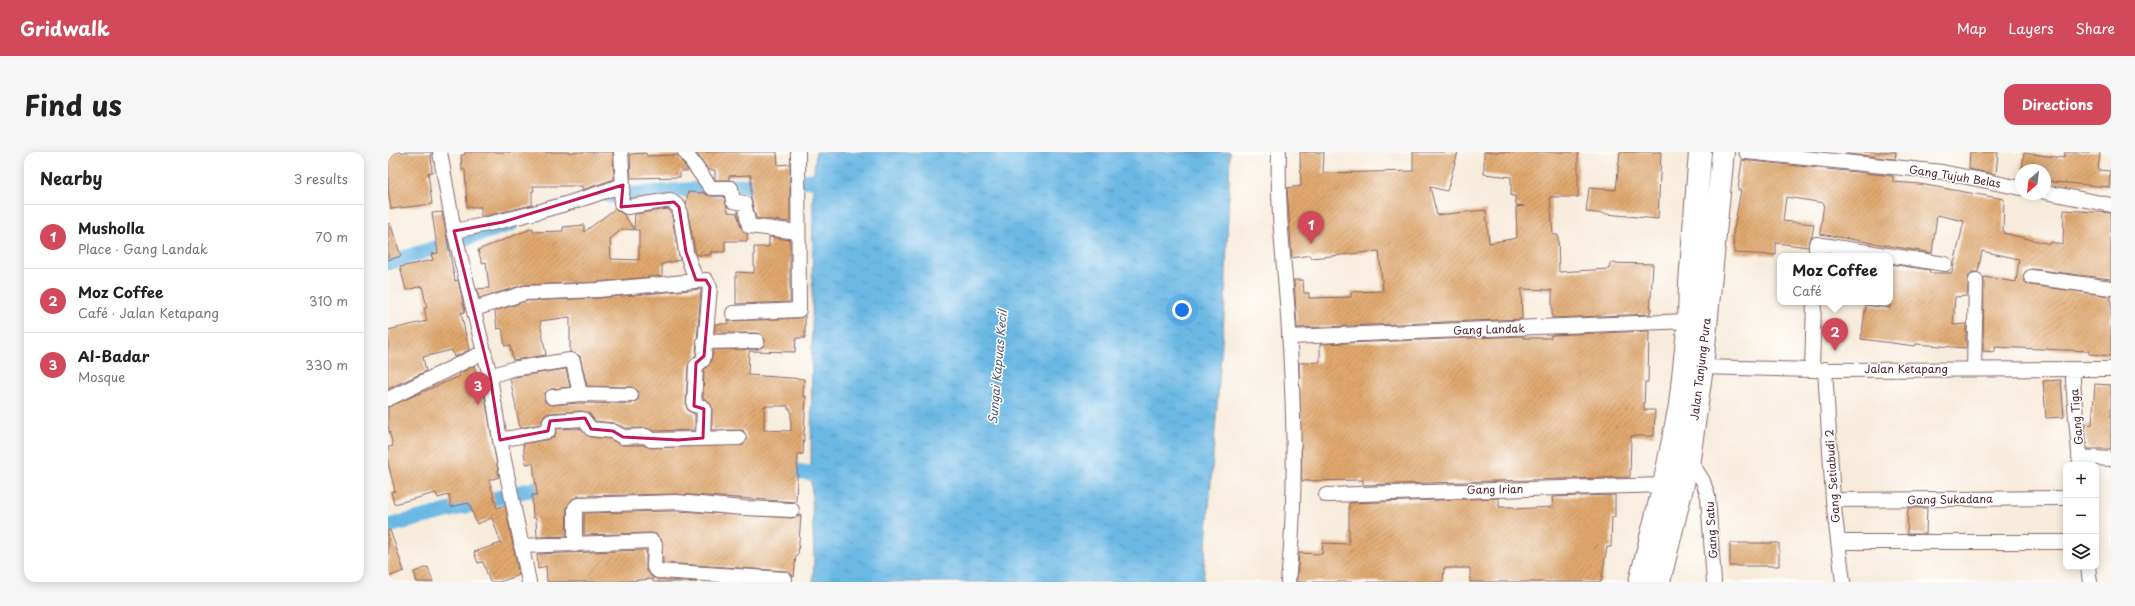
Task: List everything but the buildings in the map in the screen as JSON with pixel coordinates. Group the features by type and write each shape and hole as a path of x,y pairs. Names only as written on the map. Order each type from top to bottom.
{"highway":[{"name":"Jalan Tanjung Pura","path":"1659,582 1689,459 1702,367 1700,152"},
{"name":"Jalan Tanjung Pura","path":"1640,582 1664,485 1680,405 1689,321 1701,272 1723,152"}],"street":[{"path":"440,152 455,234 490,376 500,440 529,582"},
{"path":"621,152 623,186 621,203 627,207 633,207 670,200 679,207 686,252 696,280"},
{"path":"685,152 712,188 731,188 733,201 744,203 749,226 798,232"},
{"path":"733,313 799,310 798,152"},
{"path":"1278,152 1279,200 1294,410 1294,499 1288,582"},
{"name":"Gang Tujuh Belas","path":"1746,152 1942,172 2015,187"},
{"path":"455,234 582,200 623,186"},
{"path":"2051,193 2111,205"},
{"path":"1816,253 1816,244 1874,253"},
{"path":"1893,256 1945,264"},
{"path":"2031,277 2111,288"},
{"path":"474,309 525,293 598,290 706,280 710,287 704,342 704,358 696,366 694,405 703,407 704,409 703,438"},
{"path":"1974,368 1976,280"},
{"name":"Gang Setiabudi 2","path":"1814,305 1819,369 1843,582"},
{"name":"Gang Landak","path":"1289,337 1689,321"},
{"path":"704,342 757,341"},
{"path":"388,399 484,352"},
{"path":"490,376 512,369 570,360 573,362 580,394"},
{"name":"Jalan Ketapang","path":"1702,367 1819,369 2111,369"},
{"name":"Gang Tiga","path":"2072,369 2080,461"},
{"path":"552,397 580,394 631,395"},
{"path":"500,440 548,432 550,422 552,421 583,419 591,429 612,431 623,437 646,436 652,440 739,438"},
{"name":"Gang Satu","path":"1689,459 1703,481 1708,497 1714,582"},
{"path":"2080,461 2111,459"},
{"name":"Gang Irian","path":"1326,495 1664,485"},
{"name":"Gang Sukadana","path":"1833,500 2063,498"},
{"path":"575,545 574,508 578,504 677,502 743,508 792,510"},
{"path":"521,546 652,541 655,545 654,567 658,571 785,579"},
{"path":"1838,542 2063,542"},
{"path":"2088,570 2090,582"}],"highlighted area":[{"path":"623,185 621,207 674,202 679,207 686,252 696,280 706,280 710,287 704,356 696,363 694,406 704,409 703,438 678,440 623,437 613,431 591,429 585,418 550,421 548,431 500,440 490,376 454,231 503,222"}],"water":[{"name":"Sungai Kapuas Kecil","path":"816,152 1230,152 1225,305 1203,582 813,582 814,558 811,473 813,180"}],"waterway":[{"path":"609,196 813,180"},
{"path":"388,263 511,224"},
{"path":"778,469 811,473"},
{"path":"388,526 556,483"}],"place":[{"name":"Musholla","path":"1311,244"},
{"name":"Moz Coffee","path":"1835,351"},
{"name":"Al-Badar","path":"478,405"}]}
